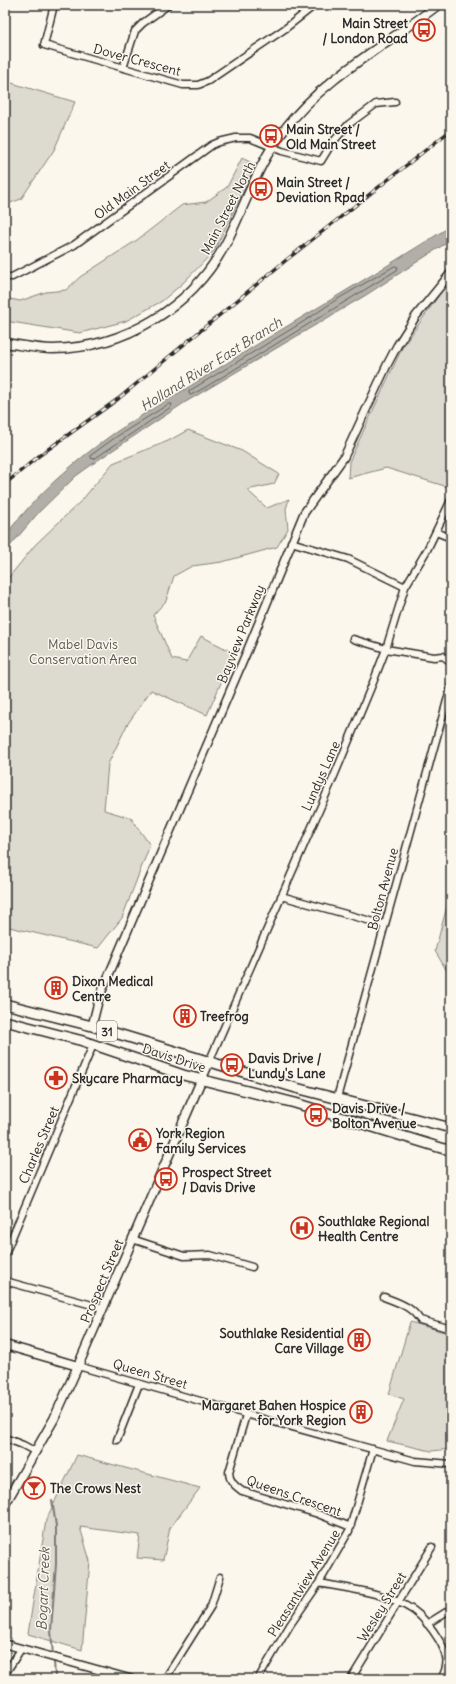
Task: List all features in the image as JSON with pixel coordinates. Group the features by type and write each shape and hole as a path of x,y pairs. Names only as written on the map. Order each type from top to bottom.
{"main road":[{"name":"Main Street North","path":"5,343 52,349 105,342 128,334 171,309 204,277 221,252 257,174 284,130 320,90 436,6"},
{"name":"Davis Drive","path":"5,1004 92,1026 296,1088 451,1128"},
{"name":"Davis Drive","path":"5,1021 93,1044 200,1080 295,1103 451,1151"},
{"name":"Prospect Street","path":"5,1504 54,1419 208,1062"},
{"name":"Queen Street","path":"5,1346 78,1366"}],"street":[{"name":"Dover Crescent","path":"54,5 44,46 183,85 198,84 208,81 318,6"},
{"path":"123,68 135,31 143,22 168,5"},
{"name":"Old Main Street","path":"5,277 12,277 74,245 212,145 236,138 250,138 273,148 321,161 332,143 349,124 376,104 394,102"},
{"name":"Bayview Parkway","path":"92,1026 99,998 248,649 304,513 337,469 350,446 397,346 416,316 451,273"},
{"name":"Lundys Lane","path":"208,1062 335,774 386,649 405,586 421,561 451,500"},
{"path":"436,532 451,538"},
{"path":"291,542 348,559 405,586"},
{"path":"353,639 386,649 434,657 443,656 451,662"},
{"name":"Bolton Avenue","path":"337,1098 451,686"},
{"path":"281,896 385,925"},
{"name":"Charles Street","path":"5,1254 93,1044"},
{"path":"132,1239 184,1256 210,1255 252,1267"},
{"path":"5,1281 103,1308"},
{"path":"384,1297 407,1305 415,1312 420,1320 451,1329"},
{"name":"Queen Street","path":"78,1366 415,1461 451,1464"},
{"path":"117,1440 139,1384"},
{"name":"Queens Crescent","path":"246,1414 229,1472 229,1479 236,1487 242,1491 318,1514 351,1527"},
{"path":"5,1438 36,1452"},
{"name":"Pleasantview Avenue","path":"258,1679 290,1625 319,1583 351,1527 373,1449"},
{"name":"Wesley Street","path":"351,1679 432,1547"},
{"path":"165,1679 211,1606 220,1577"},
{"path":"319,1583 372,1593 398,1602 413,1610 427,1624 445,1650 448,1664 443,1677 450,1679"},
{"path":"427,1624 451,1610"},
{"path":"5,1644 131,1679"},
{"path":"5,1674 21,1649"}],"green space":[{"path":"5,81 75,102 54,150 21,199 5,205"},
{"path":"242,158 256,165 214,251 183,283 162,301 126,321 80,333 5,321 5,298 20,301 46,292 66,290 80,277 137,240 182,205 206,202 227,187"},
{"path":"451,281 451,488 386,468 348,478 349,462 402,348 444,288"},
{"name":"Mabel Davis Conservation Area","path":"188,430 242,451 279,474 274,484 247,490 267,508 289,499 286,509 288,529 277,547 222,562 192,566 174,576 166,601 153,615 172,659 186,662 201,636 234,653 207,715 151,690 127,725 108,764 104,810 131,818 150,845 122,918 98,948 5,926 5,582 35,545 82,500 113,463 168,441"},
{"path":"451,891 451,978 435,951"},
{"path":"410,1322 451,1334 451,1449 431,1451 387,1441 404,1399 389,1394"},
{"path":"77,1455 200,1488 170,1528 163,1560 137,1558 140,1535 80,1527 90,1561 82,1650 28,1634 46,1520"}],"water":[{"path":"451,226 451,240 366,295 184,403 76,476 39,512 5,552 5,536 29,507 69,468 98,445 143,414"}],"waterway":[{"name":"Bogart Creek","path":"52,1500 56,1526 56,1564 51,1630 53,1656"},
{"name":"Bogart Creek","path":"54,1660 55,1679"}],"railway":[{"path":"5,484 40,455 118,399 285,261 451,130"}],"place":[{"name":"Main Street / London Road","path":"424,30"},
{"name":"Main Street / Old Main Street","path":"271,136"},
{"name":"Main Street / Deviation Rpad","path":"261,189"},
{"name":"Dixon Medical Centre","path":"56,988"},
{"name":"Treefrog","path":"185,1016"},
{"name":"Davis Drive / Lundy's Lane","path":"232,1065"},
{"name":"Skycare Pharmacy","path":"56,1078"},
{"name":"Davis Drive / Bolton Avenue","path":"316,1115"},
{"name":"York Region Family Services","path":"140,1140"},
{"name":"Prospect Street / Davis Drive","path":"166,1179"},
{"name":"Southlake Regional Health Centre","path":"302,1228"},
{"name":"Southlake Residential Care Village","path":"359,1340"},
{"name":"Margaret Bahen Hospice for York Region","path":"361,1412"},
{"name":"The Crows Nest","path":"34,1488"}],"water label":[{"name":"Holland River East Branch","path":"211,364"}]}
